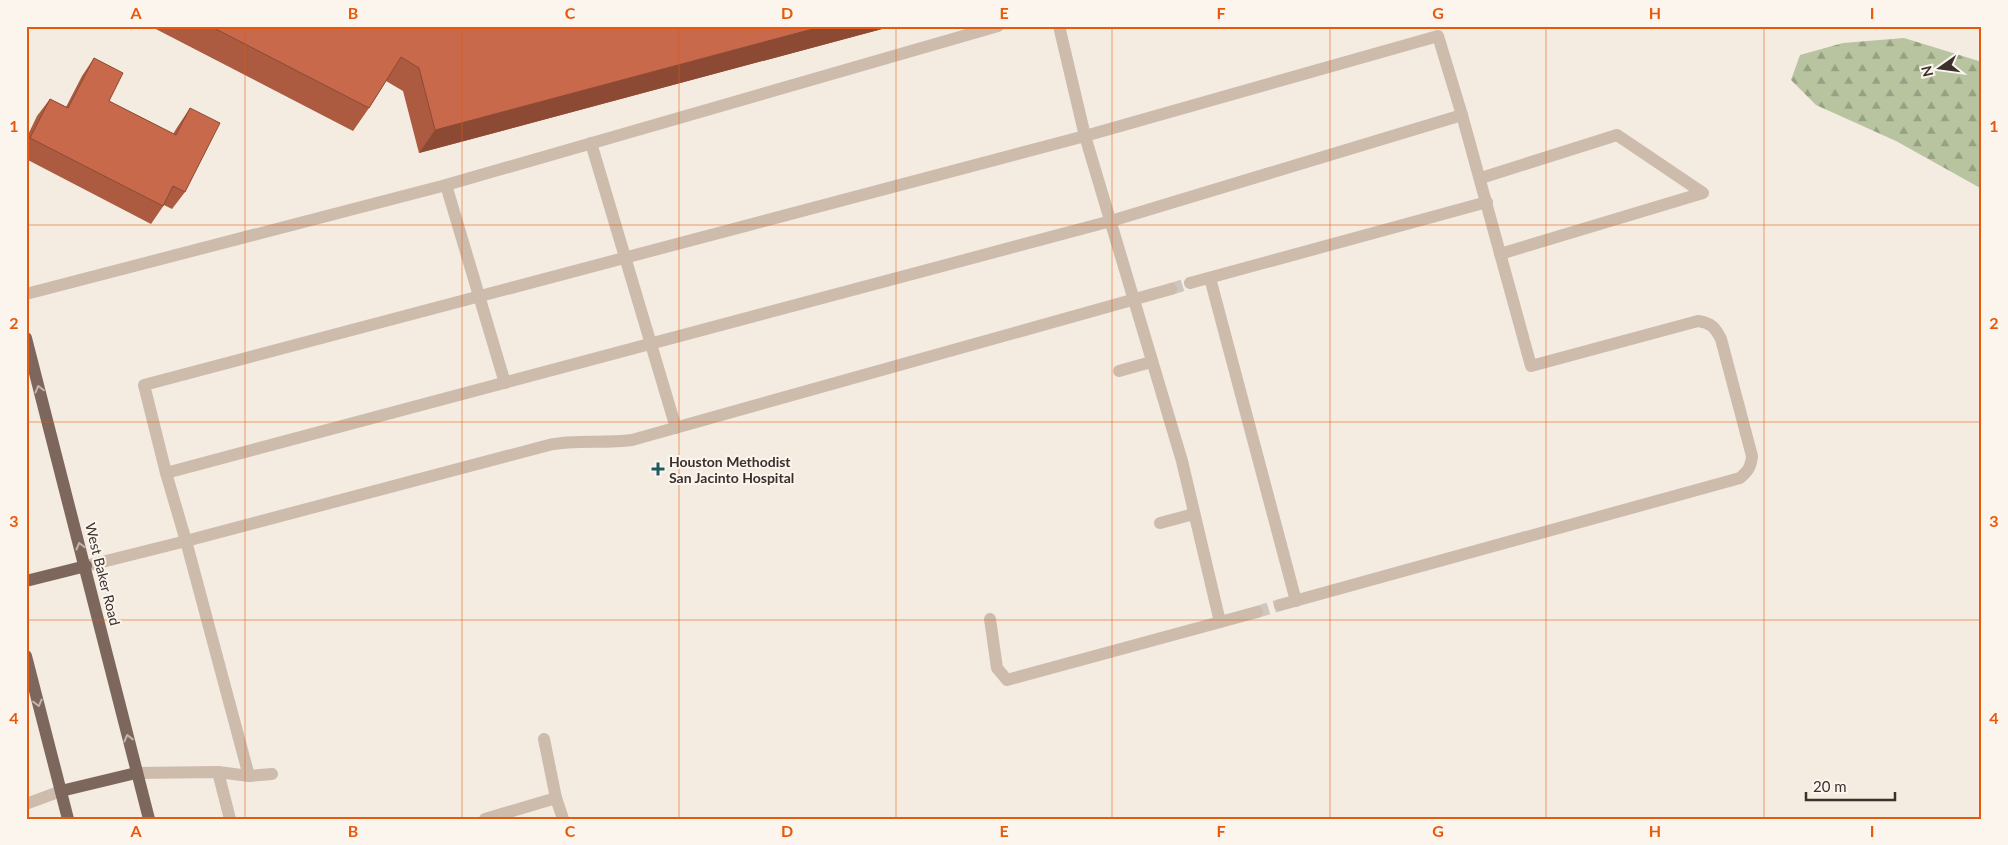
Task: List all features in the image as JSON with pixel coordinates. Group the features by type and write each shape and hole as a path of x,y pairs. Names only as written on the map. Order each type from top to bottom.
{"main road":[{"name":"West Baker Road","path":"26,338 86,566 149,819"},
{"path":"26,581 86,566"},
{"path":"26,656 68,819"},
{"path":"61,791 136,773"}],"lane":[{"path":"26,294 446,185 998,26"},
{"path":"1059,26 1085,136 1132,300 1182,461 1220,622"},
{"path":"249,776 166,473 144,385 1085,136 1437,31 1480,178 1531,366 1698,321 1709,322 1716,328 1721,338 1752,456 1748,472 1740,478 1280,605"},
{"path":"166,473 1110,221 1462,115"},
{"path":"1480,178 1617,135 1703,193 1500,254"},
{"path":"591,143 676,428"},
{"path":"446,185 504,383"},
{"path":"1190,283 1486,202"},
{"path":"1210,278 1296,601"},
{"path":"86,566 549,445 582,441 610,443 632,440 1171,289"},
{"path":"1119,371 1151,362"},
{"path":"1160,522 1194,514"},
{"path":"990,619 997,668 1007,680 1257,612"},
{"path":"544,739 556,798 563,819"},
{"path":"218,772 230,819"},
{"path":"136,773 218,772 249,776 272,774"},
{"path":"26,804 61,791"},
{"path":"485,819 556,798"}],"green space":[{"path":"1904,38 1982,62 1982,189 1896,141 1816,105 1791,80 1800,55 1843,43"}],"building":[{"path":"210,26 824,26 435,130 419,68 401,57 369,108"},
{"path":"94,58 123,73 109,101 176,135 190,108 220,123 185,192 173,186 163,206 30,138 50,99 68,108"}],"tunnel":[{"path":"1171,289 1190,283"},
{"path":"1257,612 1280,605"}],"place":[{"name":"Houston Methodist San Jacinto Hospital","path":"658,469"}]}
